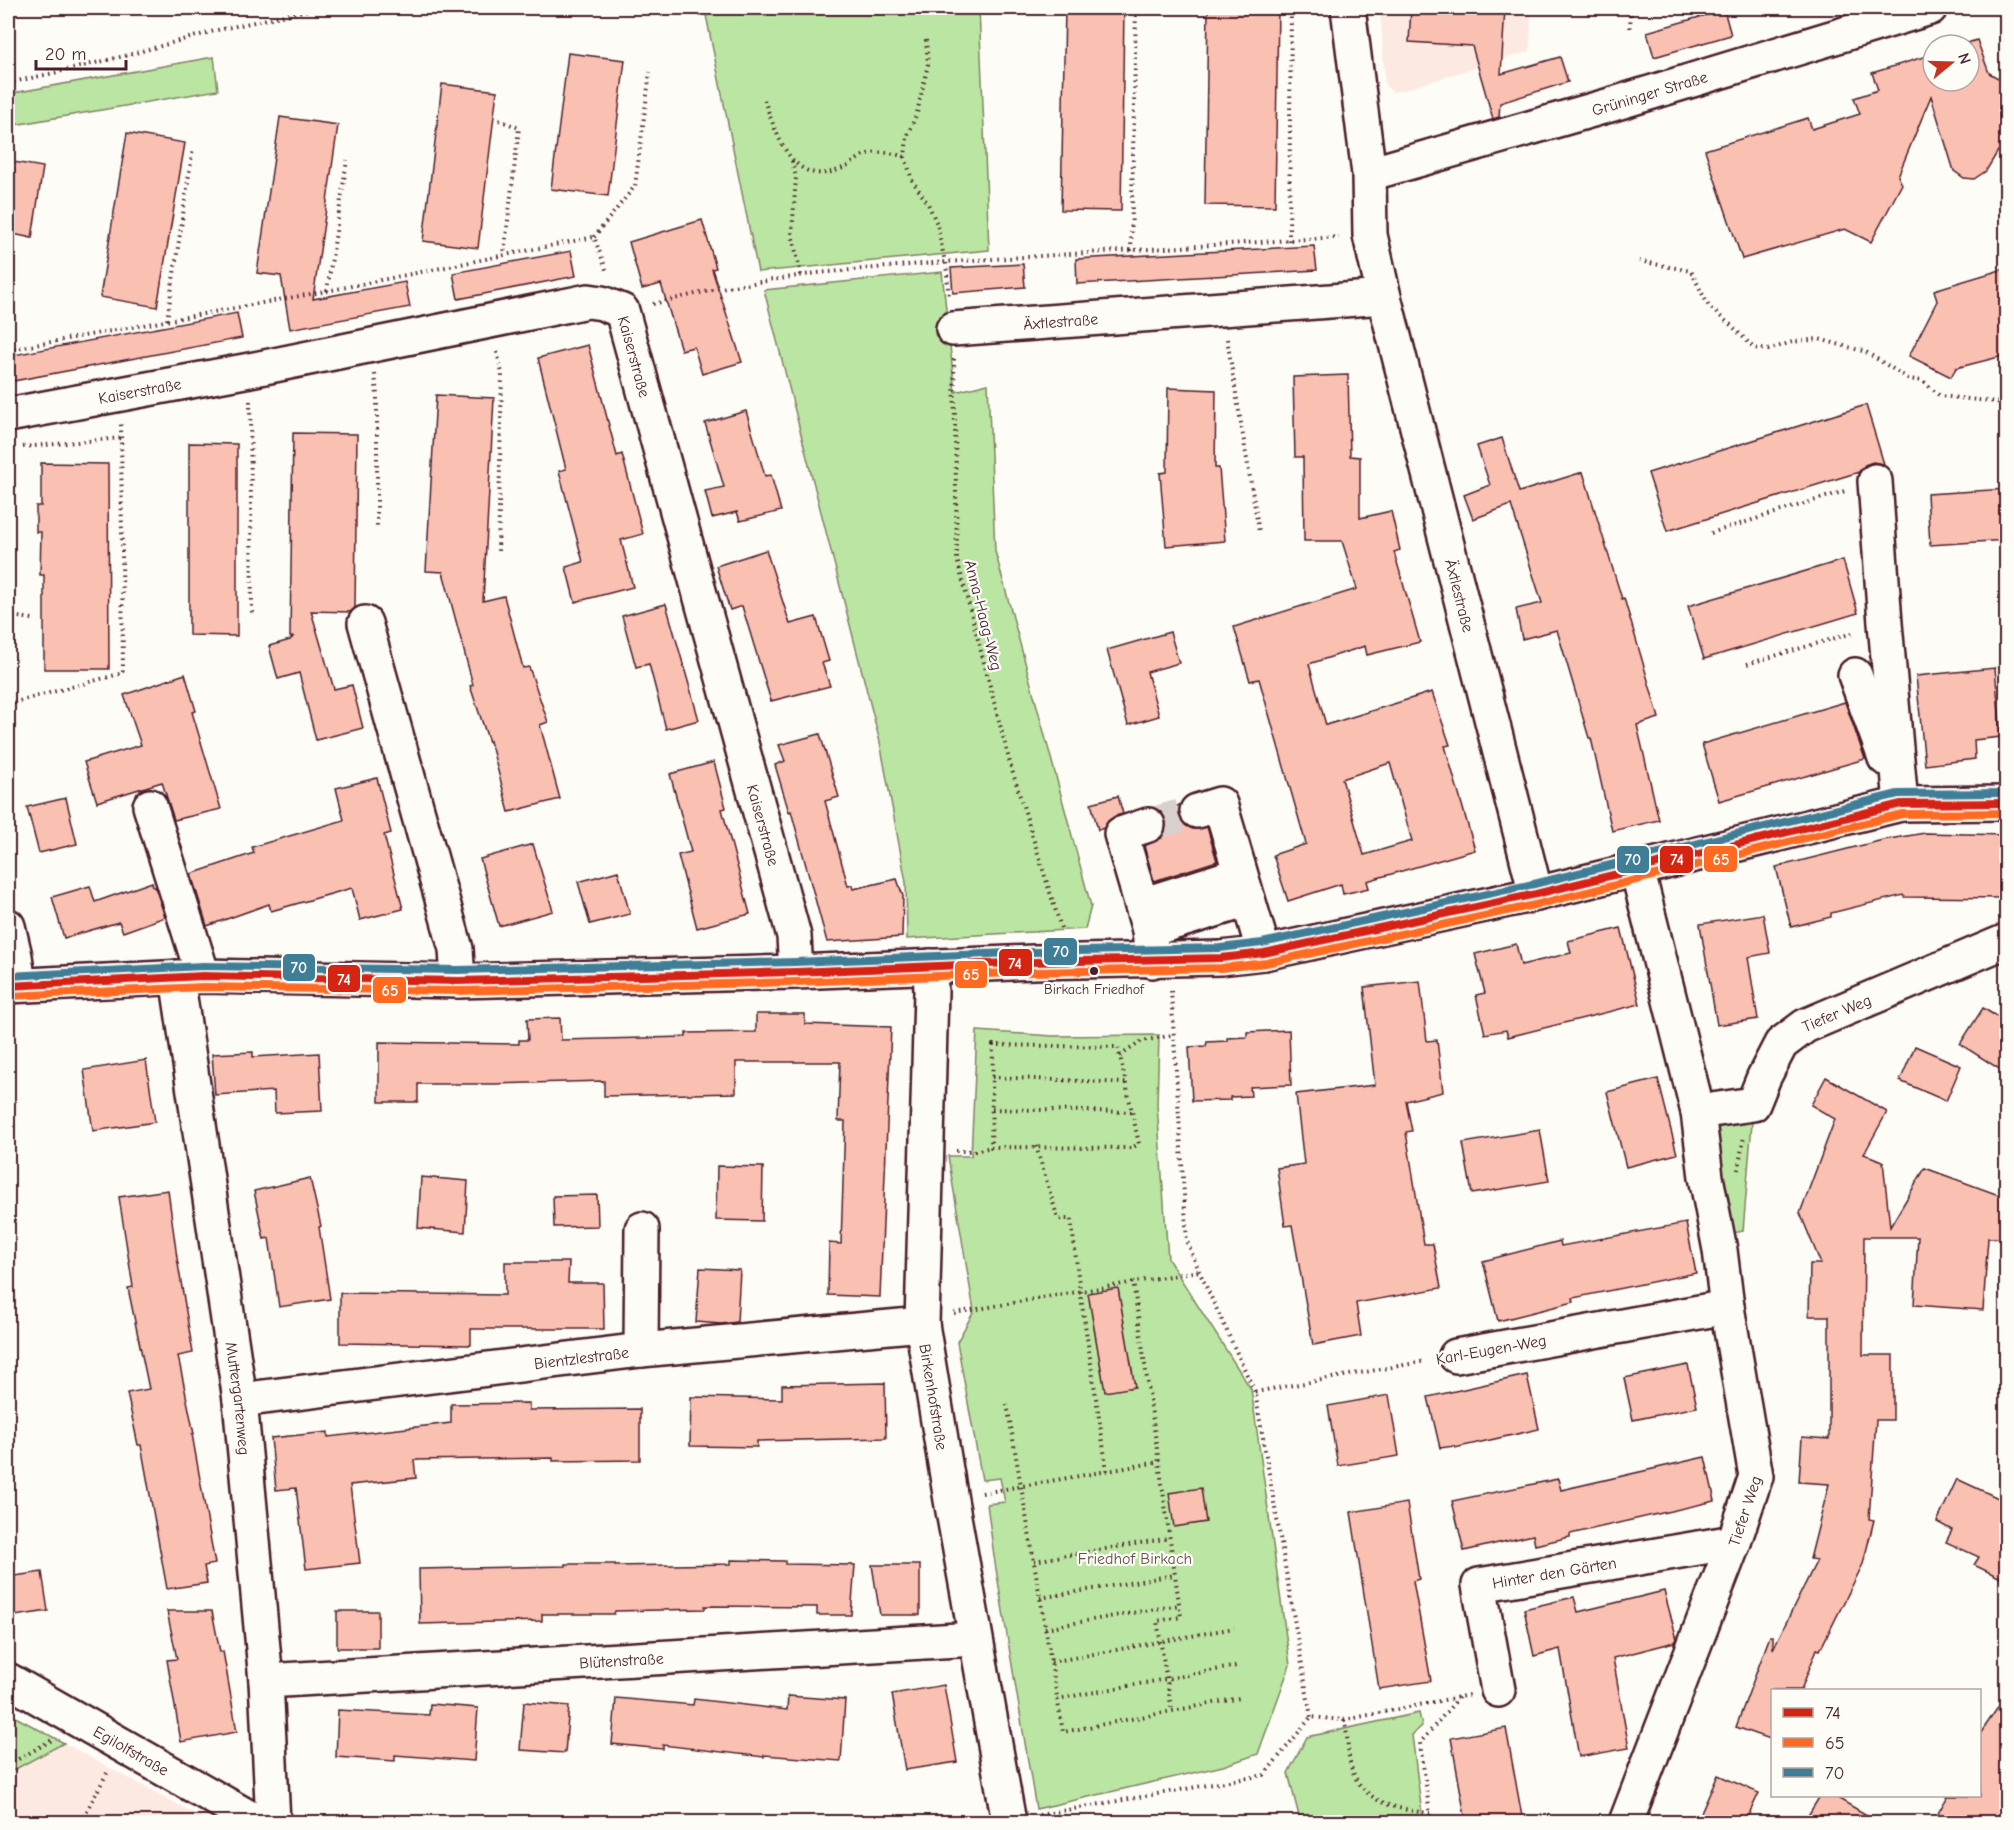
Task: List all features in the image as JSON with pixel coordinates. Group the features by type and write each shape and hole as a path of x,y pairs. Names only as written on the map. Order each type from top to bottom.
{"street":[{"name":"Äxtlestraße","path":"1348,8 1369,174 1370,235 1536,894"},
{"name":"Grüninger Straße","path":"1369,174 1610,105 1930,8"},
{"name":"Äxtlestraße","path":"953,329 1384,297"},
{"name":"Kaiserstraße","path":"8,415 121,396 588,301 602,303 622,311 794,936 796,972"},
{"path":"1875,481 1901,804"},
{"path":"364,623 456,949 458,981"},
{"path":"1855,675 1901,804"},
{"path":"1153,939 1221,958 1264,953 1536,894 1901,804 2007,802"},
{"path":"1197,811 1220,804 1264,953"},
{"name":"Muttergartenweg","path":"150,807 190,976 240,1400 266,1681 273,1822"},
{"path":"1148,825 1121,834 1153,939"},
{"name":"Tiefer Weg","path":"1626,1822 1734,1542 1756,1476 1706,1177 1698,1112 1637,869"},
{"path":"8,926 15,956 13,985 190,976 458,981 796,972 1072,962 1153,939 1244,887"},
{"name":"Tiefer Weg","path":"1698,1112 1753,1104 1781,1044 1805,1026 2007,941"},
{"name":"Birkenhofstraße","path":"930,966 922,1320 975,1639 1009,1821"},
{"path":"641,1350 642,1229"},
{"name":"Karl-Eugen-Weg","path":"1456,1356 1727,1306"},
{"name":"Bientzlestraße","path":"240,1400 641,1350 922,1320"},
{"name":"Hinter den Gärten","path":"1498,1689 1479,1585 1734,1542"},
{"name":"Blütenstraße","path":"266,1681 975,1639"},
{"name":"Egilolfstraße","path":"8,1680 256,1822"}],"path":[{"path":"8,83 65,71 218,30 317,8"},
{"path":"1131,251 1136,8"},
{"path":"1289,241 1291,8"},
{"path":"1630,28 1631,8"},
{"path":"764,100 788,157 807,172 826,173 845,167 866,154 882,152 905,157 907,137 917,114 928,64 926,40"},
{"path":"8,350 327,291 594,237 635,186 650,72"},
{"path":"499,120 519,128 504,254"},
{"path":"167,320 193,148"},
{"name":"Anna-Haag-Weg","path":"905,157 912,180 928,204 937,224 945,262 953,329 957,559 1011,768 1072,962"},
{"path":"327,291 347,160"},
{"path":"792,160 796,177 792,234 801,275"},
{"path":"594,237 622,311 721,288 801,275 945,262 1370,235"},
{"path":"1639,261 1691,271 1709,308 1732,326 1754,348 1768,350 1792,342 1819,339 1866,352 1909,379 1923,381 1940,396 2007,403"},
{"path":"1222,309 1259,532"},
{"path":"490,321 502,373 498,555"},
{"path":"372,346 377,395 377,527"},
{"path":"250,370 252,616"},
{"path":"8,704 123,673 121,396"},
{"path":"18,447 121,438"},
{"path":"1711,533 1875,481"},
{"path":"8,612 18,617 33,619"},
{"path":"1747,664 1885,623"},
{"path":"1009,1821 1264,1775 1311,1717 1255,1392 1187,1241 1173,1035 1153,939"},
{"path":"1120,1056 1142,1041 1173,1035"},
{"path":"993,1045 1118,1047 1120,1056 1139,1144 1131,1148 991,1147 993,1045"},
{"path":"992,1077 1126,1083"},
{"path":"992,1109 1132,1112"},
{"path":"1036,1146 1058,1219 1071,1219 1107,1471"},
{"path":"922,1320 1199,1271"},
{"path":"1133,1281 1181,1617 1157,1621 1172,1712"},
{"name":"Karl-Eugen-Weg","path":"1255,1392 1456,1356"},
{"path":"1008,1404 1063,1732 1240,1698"},
{"path":"951,1500 1159,1462"},
{"path":"1034,1561 1170,1538"},
{"path":"1040,1598 1175,1575"},
{"path":"1045,1628 1179,1605"},
{"path":"1051,1662 1234,1628"},
{"path":"1057,1699 1237,1666"},
{"path":"1311,1717 1344,1720 1498,1689"},
{"path":"1431,1822 1420,1743 1459,1696"},
{"path":"1344,1720 1350,1764 1358,1783 1368,1794 1386,1805 1430,1813"},
{"path":"8,1765 83,1723"},
{"path":"80,1822 121,1745"}],"shaded area":[{"path":"1380,8 1531,8 1530,51 1392,92 1385,85"},
{"path":"8,1714 64,1743 210,1822 8,1822"}],"green space":[{"path":"740,8 979,8 989,250 758,272 706,15"},
{"path":"214,57 218,90 8,126 8,94"},
{"path":"942,272 955,392 988,384 995,551 1091,906 1085,929 907,939 906,882 880,742 764,290"},
{"name":"Friedhof Birkach","path":"977,1031 1053,1036 1159,1035 1157,1105 1168,1259 1251,1389 1290,1665 1258,1754 1223,1766 1036,1809 987,1504 1005,1502 1000,1478 982,1480 957,1342 974,1311 948,1156 971,1156"},
{"path":"1753,1111 1743,1231 1726,1235 1708,1120"},
{"path":"8,1713 64,1743 8,1773"},
{"path":"1419,1713 1422,1726 1412,1735 1423,1822 1313,1822 1299,1816 1288,1773 1307,1737"}],"building":[{"path":"1065,8 1124,8 1121,211 1061,210"},
{"path":"1208,8 1278,8 1275,206 1205,205"},
{"path":"1411,8 1505,8 1501,74 1560,57 1568,82 1500,103 1499,117 1493,119 1472,46 1409,42"},
{"path":"1724,10 1731,35 1654,57 1647,32"},
{"path":"1981,51 1989,73 2007,83 2007,154 1998,151 1986,171 1974,179 1964,178 1954,171 1931,96 1898,176 1902,184 1871,242 1845,229 1742,259 1705,150 1808,118 1812,129 1860,114 1854,98 1878,90 1872,73 1921,58 1921,93 1981,93"},
{"path":"568,53 625,60 608,196 551,189"},
{"path":"442,84 497,91 478,248 423,241"},
{"path":"280,117 338,125 313,299 405,282 410,307 290,329 281,276 257,273"},
{"path":"127,133 185,143 157,307 100,297"},
{"path":"8,161 43,167 32,238 8,233"},
{"path":"702,220 716,268 712,269 742,362 702,374 694,347 681,350 661,284 642,289 629,242"},
{"path":"1314,246 1317,270 1077,284 1076,259"},
{"path":"571,251 576,276 458,299 453,273"},
{"path":"1023,264 1025,287 953,293 951,268"},
{"path":"2007,268 2007,355 1956,368 1951,377 1909,356 1937,301 1934,290"},
{"path":"237,313 242,338 8,382 8,356"},
{"path":"588,345 617,456 622,454 643,534 621,540 633,587 575,602 566,567 583,562 559,471 566,469 538,358"},
{"path":"1348,375 1350,456 1360,457 1360,518 1391,511 1400,550 1394,552 1420,642 1367,655 1365,646 1309,664 1326,725 1432,692 1450,745 1445,746 1475,850 1367,881 1369,888 1343,894 1341,884 1288,901 1273,855 1306,844 1259,679 1250,681 1234,627 1357,589 1342,541 1304,541 1303,457 1295,457 1293,377","holes":["1390,763 1412,841 1364,855 1342,779"]},
{"path":"1168,388 1216,390 1215,468 1219,468 1225,541 1166,546 1160,473 1167,472"},
{"path":"436,395 494,398 483,601 504,596 523,668 529,667 548,722 540,725 560,799 509,812 490,741 470,686 473,685 443,572 426,571"},
{"path":"1866,405 1884,464 1873,462 1865,465 1859,472 1667,531 1648,473"},
{"path":"746,411 765,476 771,475 781,511 740,521 737,512 712,518 705,491 724,487 705,423"},
{"path":"293,433 357,434 355,608 350,612 311,611 334,689 352,685 363,728 316,740 299,673 278,679 269,646 293,637 290,637"},
{"path":"1502,438 1519,492 1583,472 1622,599 1624,598 1659,718 1637,725 1659,820 1612,831 1591,738 1589,738 1557,630 1522,639 1516,609 1542,603 1511,505 1473,519 1464,495 1490,485 1477,446"},
{"path":"189,443 237,444 237,636 189,635"},
{"path":"41,463 108,464 109,669 44,669 44,575 40,575 41,532 36,532 36,506 41,506"},
{"path":"2007,489 2007,540 1930,545 1927,494"},
{"path":"766,550 790,624 816,617 829,661 822,663 830,686 771,701 742,606 730,610 716,566"},
{"path":"1843,560 1858,613 1704,659 1688,606"},
{"path":"666,604 699,720 666,729 649,664 636,667 622,616"},
{"path":"1170,632 1179,663 1147,672 1159,716 1128,725 1107,650"},
{"path":"1995,668 2001,737 1974,740 1975,759 1925,765 1916,676"},
{"path":"185,674 196,711 192,712 221,809 174,820 162,782 97,802 84,762 141,745 124,695"},
{"path":"1845,702 1865,759 1719,801 1702,744"},
{"path":"820,734 839,797 825,801 848,886 852,885 853,889 897,879 903,896 902,937 827,942 791,811 789,812 775,765 785,761 779,745"},
{"path":"714,762 726,808 722,809 750,914 697,928 678,855 691,852 670,774"},
{"path":"377,778 391,833 384,835 403,909 360,920 352,888 271,911 269,904 207,926 191,874 254,853 252,847 344,820 336,788"},
{"path":"1118,796 1123,814 1115,816 1104,828 1098,830 1091,803"},
{"path":"66,798 77,844 39,853 27,807"},
{"path":"1180,805 1179,816 1185,825 1193,829 1207,827 1217,861 1154,881 1144,846 1162,838 1166,829 1166,820 1160,811"},
{"path":"1925,833 2007,835 2007,898 1904,897 1903,895 1831,913 1831,917 1791,927 1776,867 1883,840"},
{"path":"533,844 553,911 499,926 480,859"},
{"path":"618,871 630,914 590,924 578,882"},
{"path":"152,882 165,917 123,932 119,922 64,938 52,897 90,886 95,902"},
{"path":"1763,914 1770,953 1748,957 1758,1019 1717,1025 1700,924"},
{"path":"1621,928 1640,1004 1508,1037 1506,1030 1485,1034 1476,995 1485,993 1475,954 1516,944 1521,965 1571,953 1568,941"},
{"path":"1420,981 1427,1041 1437,1040 1443,1092 1406,1101 1412,1131 1406,1132 1424,1244 1433,1244 1441,1288 1356,1303 1361,1336 1313,1345 1292,1225 1285,1226 1277,1168 1304,1164 1296,1094 1375,1085 1364,987"},
{"path":"1983,1008 2007,1023 2007,1074 1960,1044"},
{"path":"756,1014 805,1014 805,1024 891,1027 880,1297 828,1295 829,1243 841,1244 845,1121 838,1121 840,1062 736,1062 736,1093 604,1096 604,1081 418,1084 418,1102 379,1102 379,1042 519,1044 519,1040 528,1040 527,1019 560,1018 561,1040 686,1037 686,1033 756,1032"},
{"path":"1289,1030 1291,1085 1250,1087 1251,1096 1230,1097 1230,1100 1192,1101 1189,1047 1206,1046 1207,1042 1227,1041 1227,1038 1247,1037 1247,1032"},
{"path":"1915,1046 1961,1066 1946,1101 1900,1081"},
{"path":"253,1052 253,1057 319,1053 322,1111 275,1113 274,1091 215,1095 212,1054"},
{"path":"146,1060 155,1122 93,1131 84,1070"},
{"path":"1826,1077 1887,1112 1864,1154 1883,1161 1890,1227 1925,1168 2007,1198 2007,1238 1988,1238 1983,1310 1914,1305 1918,1237 1864,1237 1863,1355 1893,1355 1893,1420 1876,1420 1869,1519 1874,1520 1863,1564 1820,1650 1817,1649 1801,1689 1771,1689 1771,1739 1736,1727 1770,1636 1773,1636 1773,1649 1817,1560 1810,1559 1829,1484 1799,1482 1802,1437 1829,1439 1829,1316 1809,1316 1810,1264 1821,1264 1800,1213 1835,1119 1811,1105"},
{"path":"1658,1079 1677,1154 1626,1167 1607,1092"},
{"path":"1540,1130 1549,1181 1472,1194 1463,1143"},
{"path":"717,1166 763,1167 762,1221 716,1220"},
{"path":"421,1177 468,1181 465,1232 418,1228"},
{"path":"310,1178 321,1226 319,1227 330,1299 279,1307 269,1238 264,1239 254,1191"},
{"path":"168,1190 193,1353 178,1356 194,1434 192,1434 215,1564 204,1566 207,1583 167,1589 141,1445 138,1445 127,1393 149,1389 128,1288 133,1287 119,1197"},
{"path":"597,1195 598,1226 554,1227 553,1196"},
{"path":"1686,1223 1696,1273 1573,1298 1574,1302 1498,1321 1483,1261 1560,1241 1561,1246"},
{"path":"505,1262 569,1262 568,1283 603,1283 604,1329 471,1329 471,1345 340,1343 340,1293 505,1295"},
{"path":"700,1268 740,1270 737,1322 721,1324 696,1322"},
{"path":"1118,1288 1135,1387 1105,1392 1088,1293"},
{"path":"1688,1365 1697,1407 1633,1420 1624,1378"},
{"path":"1527,1375 1539,1429 1455,1448 1454,1446 1440,1448 1428,1397"},
{"path":"885,1383 886,1438 757,1441 757,1447 690,1446 691,1397 782,1399 782,1385"},
{"path":"1389,1395 1399,1456 1338,1466 1328,1406"},
{"path":"529,1403 529,1410 640,1409 640,1460 553,1461 553,1458 414,1460 416,1478 350,1485 360,1563 306,1569 296,1488 276,1490 271,1438 328,1432 328,1437 451,1423 451,1404"},
{"path":"1705,1457 1715,1501 1570,1534 1570,1537 1535,1545 1533,1535 1464,1551 1452,1501 1558,1479 1561,1490"},
{"path":"1957,1479 2007,1502 2007,1581 1974,1565 1979,1557 1946,1542 1952,1530 1937,1522"},
{"path":"1201,1488 1206,1522 1174,1527 1169,1493"},
{"path":"1407,1503 1419,1579 1413,1581 1431,1681 1379,1689 1351,1512"},
{"path":"731,1560 785,1561 785,1564 855,1565 851,1615 817,1615 817,1607 705,1606 705,1609 615,1611 614,1614 542,1614 542,1621 420,1624 419,1569 566,1566 566,1564 615,1564 615,1566 731,1564"},
{"path":"872,1565 920,1565 920,1615 880,1615"},
{"path":"42,1572 48,1611 8,1617 8,1577"},
{"path":"1664,1591 1677,1639 1675,1642 1613,1658 1629,1748 1579,1757 1560,1649 1534,1656 1524,1609 1574,1597 1578,1612"},
{"path":"167,1611 212,1611 220,1652 223,1651 237,1732 181,1742 167,1660 177,1659"},
{"path":"337,1611 378,1611 378,1648 337,1648"},
{"path":"944,1685 957,1762 905,1770 892,1694"},
{"path":"2007,1694 2007,1803 1996,1822 1933,1822 1947,1797 1981,1797 1981,1733"},
{"path":"788,1696 845,1700 841,1761 764,1755 764,1757 663,1745 663,1749 612,1744 616,1698 693,1705 694,1699 787,1710"},
{"path":"524,1702 569,1706 565,1753 520,1750"},
{"path":"430,1704 478,1708 474,1761 395,1755 395,1761 336,1757 338,1710 429,1715"},
{"path":"1506,1728 1523,1822 1466,1822 1451,1738"},
{"path":"1718,1775 1759,1793 1745,1822 1697,1822"},
{"path":"1819,1797 1836,1797 1879,1822 1804,1822"}],"tunnel":[{"path":"1148,825 1197,811"}],"transit line":[{"name":"70","path":"8,976 203,966 458,970 1220,948 1262,943 1534,884 1898,794 2006,793"},
{"name":"74","path":"8,986 203,976 458,981 1221,958 1264,953 1536,894 1901,804 2006,803"},
{"name":"65","path":"9,996 203,987 458,991 1221,968 1266,963 1539,904 1902,814 2006,813"}],"place":[{"name":"Birkach Friedhof","path":"1094,971"}]}
